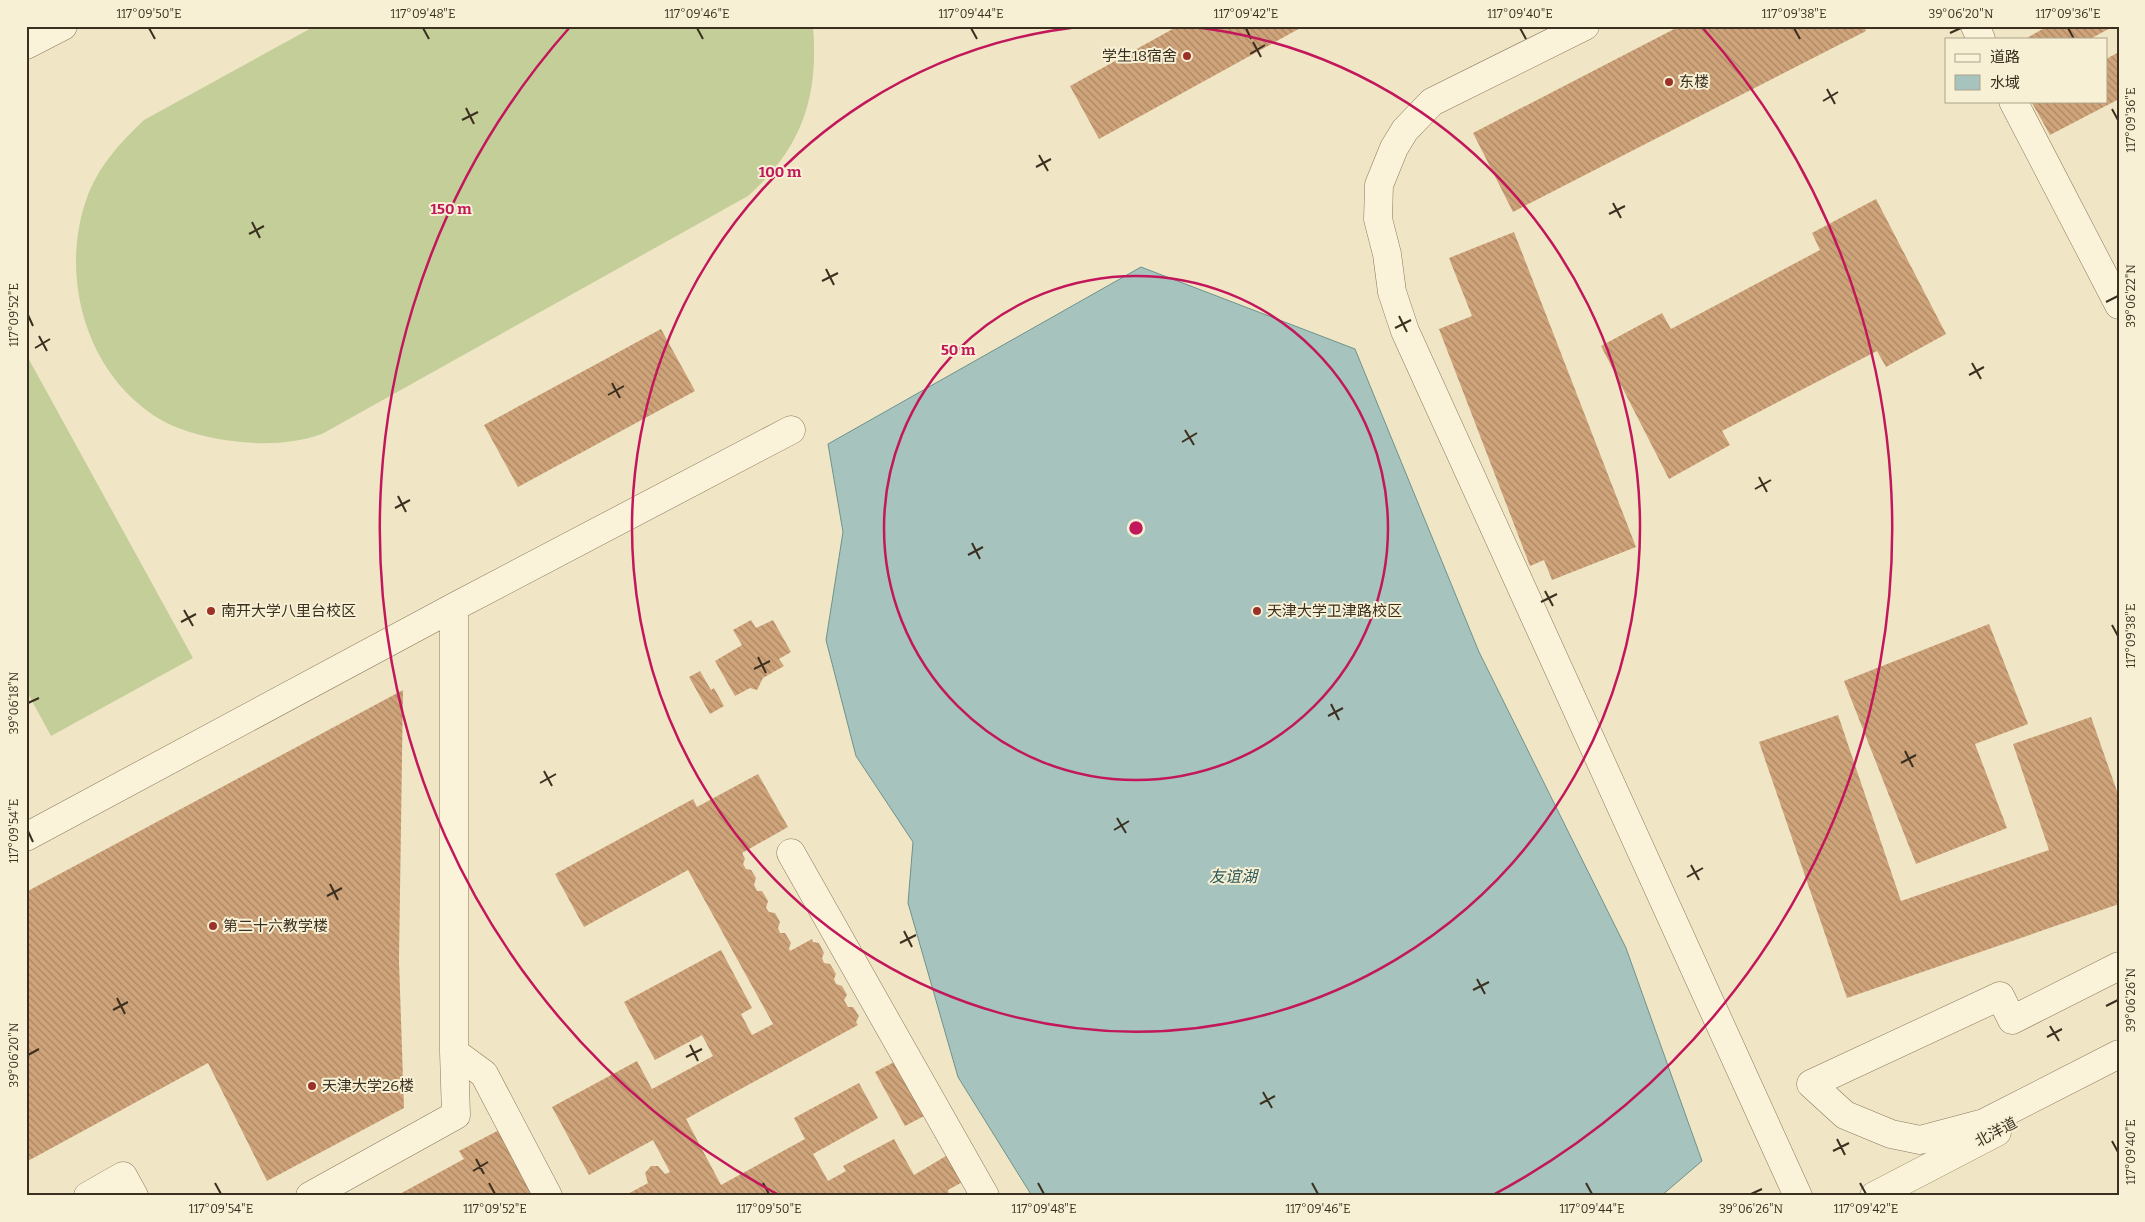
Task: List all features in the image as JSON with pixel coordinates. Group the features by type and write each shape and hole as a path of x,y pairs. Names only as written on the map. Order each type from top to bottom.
{"street":[{"path":"26,45 63,26"},
{"path":"1585,26 1432,102 1405,130 1394,148 1379,185 1378,219 1387,254 1392,292 1405,331 1798,1196"},
{"path":"1974,26 1980,38"},
{"path":"2014,102 2119,305"},
{"path":"26,837 454,607 791,430"},
{"path":"310,1196 456,1115 454,1052 454,607"},
{"path":"791,853 985,1196"},
{"path":"2119,966 2012,1020 2000,996 1811,1084 1845,1115 1891,1134 1920,1140 1984,1123 2119,1054"},
{"path":"454,1052 484,1074 548,1196"},
{"name":"北洋道","path":"1874,1196 2119,1068"},
{"path":"88,1196 123,1176 134,1196"}],"green space":[{"path":"315,26 813,26 813,76 803,120 794,140 767,178 748,196 322,434 278,443 223,440 205,436 171,425 136,402 114,378 97,351 85,320 78,288 76,256 80,223 89,192 100,171 113,153 144,120"},
{"path":"26,354 193,658 51,736 26,690"}],"water":[{"name":"友谊湖","path":"1141,267 1355,349 1479,652 1626,948 1702,1161 1661,1196 1032,1196 958,1077 908,903 913,842 856,756 826,640 843,532 828,444"}],"building":[{"name":"学生18宿舍","path":"1178,26 1304,26 1099,139 1070,86"},
{"name":"东楼","path":"1680,26 1864,26 1866,31 1513,212 1473,133"},
{"path":"2048,26 2114,26 2092,38 2027,38"},
{"path":"2119,52 2119,99 2050,135 2032,102 2108,102 2108,58"},
{"path":"1876,199 1946,334 1886,367 1877,351 1722,431 1730,445 1669,479 1601,346 1662,313 1671,329 1820,250 1812,233"},
{"path":"1514,232 1636,547 1552,580 1544,560 1530,566 1439,329 1472,316 1449,258"},
{"path":"661,329 695,391 518,487 484,425"},
{"path":"751,620 756,628 773,620 791,652 779,659 784,666 763,678 757,690 750,688 735,696 715,661 742,645 733,630"},
{"path":"1989,624 2028,724 1975,744 2007,828 1916,864 1844,681"},
{"path":"700,671 711,690 714,688 724,706 710,714 689,677"},
{"name":"第二十六教学楼","path":"403,690 399,961 404,1108 267,1181 208,1063 26,1162 26,892"},
{"path":"1838,715 1901,901 2049,850 2013,744 2091,717 2119,797 2119,904 1847,998 1759,742"},
{"path":"758,774 788,827 742,853 745,859 743,864 746,869 751,870 756,878 754,885 757,891 762,891 768,901 766,908 769,912 775,913 780,922 778,928 780,933 785,933 791,943 790,951 812,939 813,942 819,943 824,953 822,958 824,963 830,964 836,974 834,979 836,984 842,986 847,995 844,1000 848,1007 853,1007 859,1016 856,1022 858,1025 686,1119 721,1185 805,1139 794,1118 859,1083 878,1118 813,1154 828,1181 846,1171 843,1166 894,1139 914,1175 951,1153 966,1180 948,1190 949,1196 624,1196 648,1183 645,1173 651,1166 658,1166 665,1174 670,1172 653,1140 589,1175 552,1107 637,1061 652,1089 713,1056 702,1035 655,1060 624,1002 721,950 752,1008 741,1014 752,1035 773,1024 688,870 584,927 555,874 693,799 697,807"},
{"path":"898,1060 928,1114 905,1126 875,1072"},
{"path":"501,1129 536,1196 396,1196 464,1159 459,1151"}],"place":[{"name":"学生18宿舍","path":"1187,56"},
{"name":"东楼","path":"1669,82"},
{"name":"南开大学八里台校区","path":"211,611"},
{"name":"天津大学卫津路校区","path":"1257,611"},
{"name":"第二十六教学楼","path":"213,926"},
{"name":"天津大学26楼","path":"312,1086"}]}
